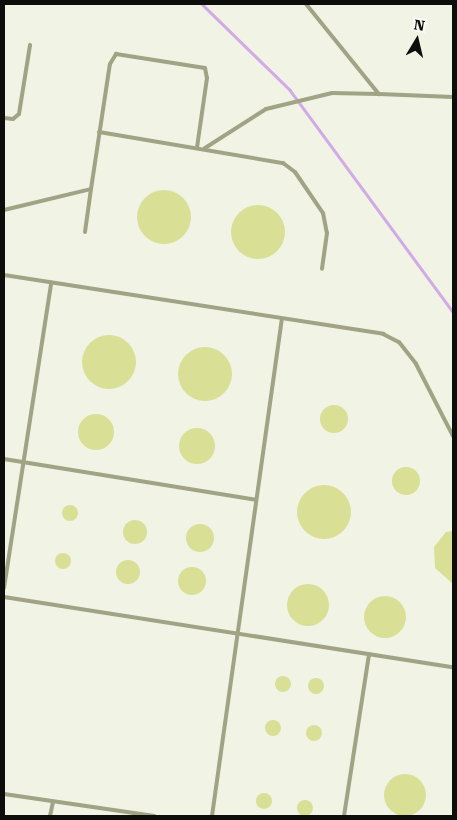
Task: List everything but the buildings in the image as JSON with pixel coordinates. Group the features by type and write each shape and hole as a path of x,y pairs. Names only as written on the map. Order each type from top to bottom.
{"lane":[{"path":"306,4 379,94"},
{"path":"4,118 13,119 19,114 30,45"},
{"path":"85,232 111,60 124,53 204,68 207,78 197,147"},
{"path":"205,148 266,109 332,93 453,97"},
{"path":"99,132 274,160 295,172 323,213 327,234 322,269"},
{"path":"4,210 91,189"},
{"path":"4,275 282,321 383,334 399,342 416,364 453,436"},
{"path":"4,588 51,283"},
{"path":"212,816 241,635 256,500 282,321"},
{"path":"4,459 256,500"},
{"path":"4,597 453,667"},
{"path":"344,816 369,654"},
{"path":"4,794 154,816"},
{"path":"50,816 53,802"}],"shaded area":[{"path":"4,4 453,4 453,816 4,816"}],"waterway":[{"path":"202,4 290,90 453,312"}]}
